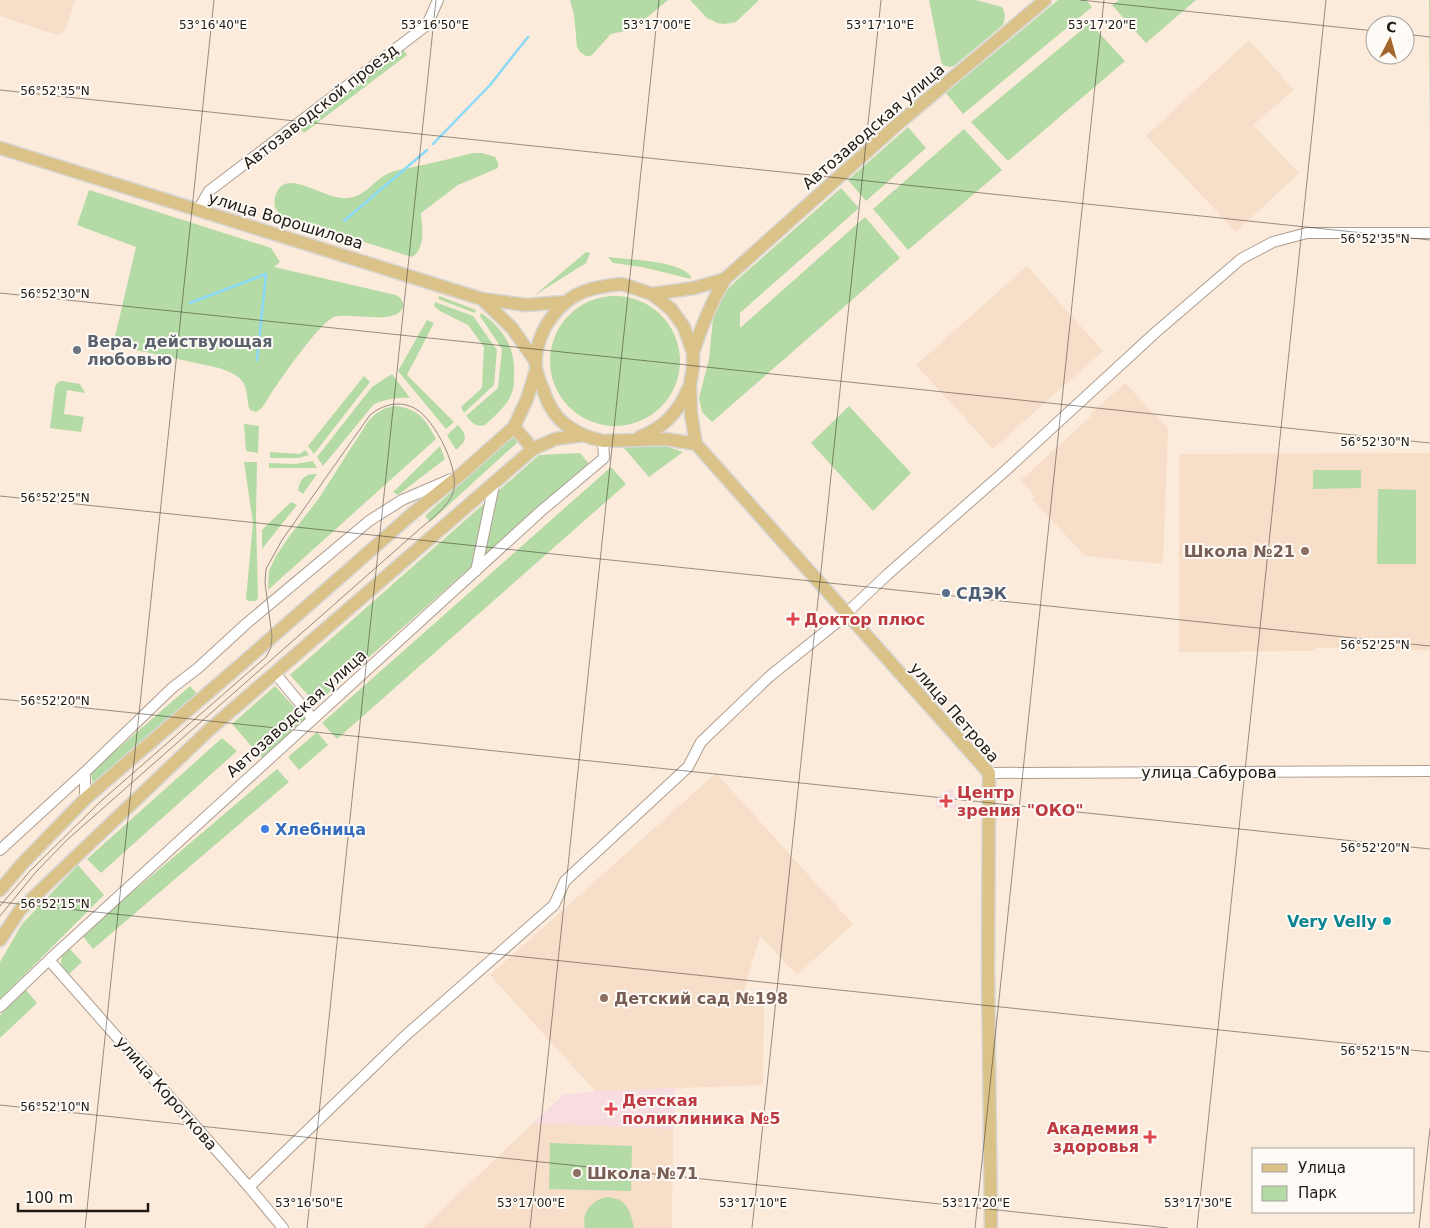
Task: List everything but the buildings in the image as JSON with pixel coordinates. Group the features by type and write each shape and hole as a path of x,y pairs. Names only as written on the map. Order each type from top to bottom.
{"main road":[{"name":"Автозаводская улица","path":"725,280 899,123 1045,0"},
{"name":"улица Ворошилова","path":"0,148 482,299 512,328 536,366"},
{"path":"652,294 694,288 725,280"},
{"path":"536,366 549,406 564,423 584,435 603,441 666,438 696,444 690,414 693,353 703,322 725,280"},
{"path":"0,890 22,864 85,799 413,513 459,476 514,426 527,399 536,366 540,340 550,319 565,302 585,290 608,285 622,284 652,294 671,308 684,327 693,353"},
{"path":"482,299 526,306 565,302"},
{"path":"634,439 653,432 669,420 682,404 690,385"},
{"path":"514,426 533,449"},
{"path":"0,940 20,910 209,730 274,672 494,485 533,449 555,439 584,435"},
{"name":"улица Петрова","path":"696,444 989,773 988,979 991,1228"}],"street":[{"name":"Автозаводской проезд","path":"198,210 209,191 427,25 438,0"},
{"path":"249,1187 405,1036 554,905 565,881 688,767 701,742 770,676 836,623 1156,332 1241,259 1273,242 1307,233 1430,232"},
{"name":"Автозаводская улица","path":"0,1007 49,960 541,511 604,458 603,441"},
{"path":"0,850 172,688 198,668 369,521 402,500 459,476"},
{"path":"476,571 494,485"},
{"path":"274,672 313,719"},
{"name":"улица Сабурова","path":"989,773 1430,771"},
{"path":"85,772 85,799"},
{"name":"улица Короткова","path":"49,960 283,1228"}],"shaded area":[{"path":"0,0 75,0 65,31 57,35 0,16"},
{"path":"1249,40 1294,90 1253,125 1299,173 1236,232 1146,136"},
{"path":"1027,266 1103,351 993,449 916,365"},
{"path":"1125,383 1168,428 1163,564 1085,556 1032,499 1035,497 1021,480"},
{"name":"Школа №21","path":"1430,453 1430,650 1347,651 1345,648 1316,648 1313,651 1179,652 1179,454"},
{"path":"716,773 853,924 797,975 760,936 741,1001 764,1003 763,1085 595,1091 490,975"},
{"name":"Центр зрения \"ОКО\"","path":"952,789 958,807 954,809 937,808 935,799 945,791"},
{"name":"Детская поликлиника №5","path":"675,1088 674,1129 533,1123 563,1095 595,1091"},
{"name":"Школа №71","path":"533,1123 673,1129 672,1228 423,1228"}],"green space":[{"path":"570,0 668,0 638,25 629,30 611,34 591,56 586,56 577,47 574,15"},
{"path":"690,0 759,0 736,22 725,24 717,23 707,18"},
{"path":"929,0 976,0 1002,7 1005,16 1003,25 954,66 943,65"},
{"path":"1058,0 1086,0 1092,7 963,114 946,93"},
{"path":"1119,0 1196,0 1146,43 1112,5"},
{"path":"1429,0 1430,0 1430,143"},
{"path":"1090,23 1125,61 1008,161 971,122"},
{"path":"403,49 407,55 304,133 300,128"},
{"path":"908,127 926,148 866,201 848,180"},
{"path":"964,129 1002,170 908,250 873,209"},
{"path":"473,153 482,153 495,157 498,168 458,185 421,213 421,243 412,257 281,216 275,207 276,193 285,184 298,184 332,196 348,198 365,191 387,174"},
{"path":"841,188 859,208 740,313 740,328 865,217 900,258 712,422 702,412 699,398 709,359 713,318 717,306 729,288 738,279"},
{"path":"89,190 271,248 280,262 274,267 396,295 402,300 403,307 399,313 392,316 341,316 327,321 300,352 263,406 256,412 250,410 245,385 240,378 232,373 219,368 113,345 136,247 77,225"},
{"path":"586,252 590,253 586,263 535,295"},
{"path":"608,257 674,266 690,275 691,279 642,267 613,263"},
{"path":"439,296 476,310 475,313 438,299"},
{"path":"615,296 640,301 661,315 675,336 680,361 675,386 661,407 640,421 615,426 590,421 569,407 555,386 550,361 555,336 569,315 590,301"},
{"path":"435,302 473,316 497,350 494,385 464,413 461,407 482,388 484,347 468,325 440,311 434,306"},
{"path":"481,313 502,332 510,348 513,356 514,381 512,393 500,411 485,425 479,426 466,416 498,388 502,349 480,316"},
{"path":"427,320 434,323 407,375 454,422 446,429 398,371"},
{"path":"392,374 410,398 392,399 374,404 323,466 317,457 372,387"},
{"path":"364,376 370,382 314,454 308,446"},
{"path":"58,382 80,384 85,393 67,390 64,414 84,417 81,432 50,428 55,387"},
{"path":"396,406 411,410 421,416 436,439 268,590 269,571 276,556 319,498 369,420 381,410"},
{"path":"849,406 911,473 873,511 811,443"},
{"path":"244,424 259,426 258,453 246,451"},
{"path":"458,425 465,438 456,450 447,435"},
{"path":"513,435 520,440 430,522 425,516"},
{"path":"635,445 666,446 683,452 649,477 623,447"},
{"path":"440,446 445,459 398,495 393,492"},
{"path":"305,450 309,455 299,458 270,458 270,452 300,454"},
{"path":"580,453 590,465 496,545 316,704 290,675 539,455"},
{"path":"313,461 317,468 269,468 269,463 295,464"},
{"path":"244,462 257,462 258,598 256,601 248,601 246,599 253,523"},
{"path":"611,467 626,484 337,739 322,723"},
{"path":"1313,470 1361,470 1361,488 1313,489"},
{"path":"312,474 317,474 303,494 298,490 302,479"},
{"path":"1378,489 1416,490 1416,564 1377,564"},
{"path":"291,502 297,505 262,549 262,530"},
{"path":"190,686 197,694 93,785 91,772"},
{"path":"275,686 305,719 262,758 232,724"},
{"path":"317,732 328,745 299,770 288,757"},
{"path":"222,738 237,751 101,873 87,859"},
{"path":"277,769 289,782 93,949 82,935"},
{"path":"78,865 104,895 0,999 0,962 22,924"},
{"path":"69,948 82,962 69,974 61,965 61,960 62,955"},
{"path":"26,990 37,1003 0,1038 0,1015"},
{"path":"550,1143 632,1146 631,1191 549,1189"},
{"path":"606,1197 619,1200 626,1206 634,1228 585,1228 584,1217 588,1208 596,1201"}],"waterway":[{"path":"433,144 490,85 528,37"},
{"path":"344,221 427,150"},
{"path":"190,303 266,274 257,360"}],"tram line":[{"path":"0,906 30,871 101,801 266,657 271,647 272,636 265,583 266,569 282,540 370,415 392,404 410,406 416,409 431,424 445,447 450,460 453,472 453,493 444,507 68,839 35,873 0,916"}],"place":[{"name":"Вера, действующая любовью","path":"77,350"},
{"name":"Школа №21","path":"1305,551"},
{"name":"СДЭК","path":"946,593"},
{"name":"Доктор плюс","path":"793,619"},
{"name":"Центр зрения \"ОКО\"","path":"946,801"},
{"name":"Хлебница","path":"265,829"},
{"name":"Very Velly","path":"1387,921"},
{"name":"Детский сад №198","path":"604,998"},
{"name":"Детская поликлиника №5","path":"611,1109"},
{"name":"Академия здоровья","path":"1150,1137"},
{"name":"Школа №71","path":"577,1173"}]}
